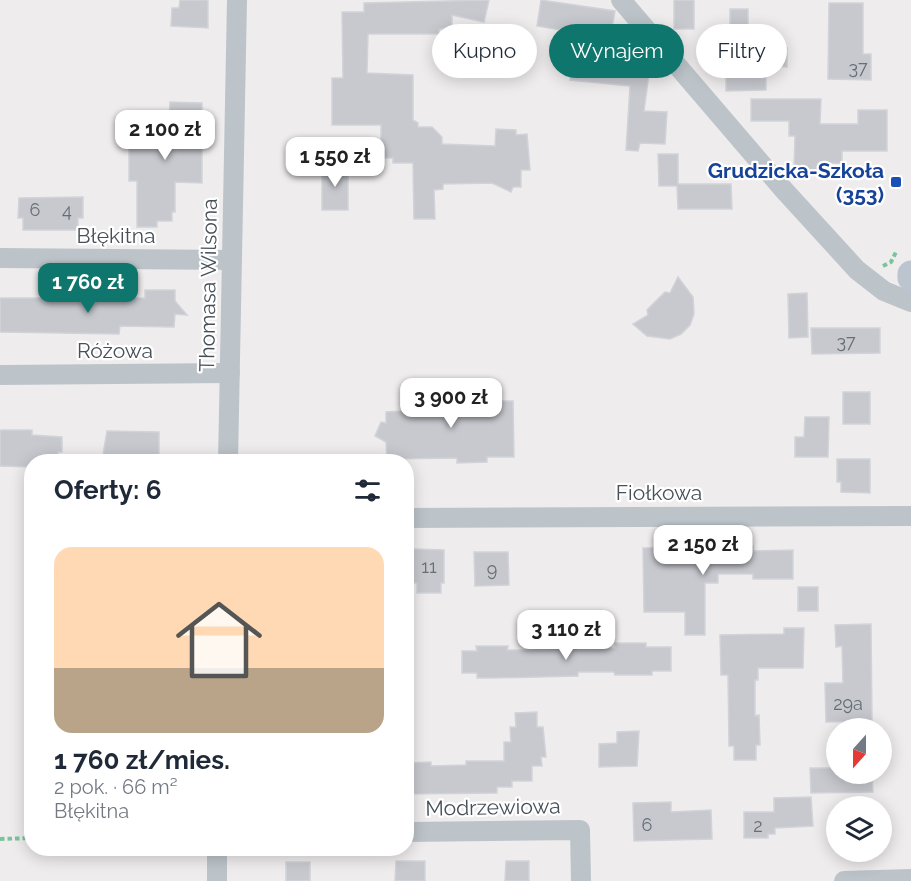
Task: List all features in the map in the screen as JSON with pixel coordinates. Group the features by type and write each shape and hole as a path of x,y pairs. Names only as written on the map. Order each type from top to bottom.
{"street":[{"name":"Thomasa Wilsona","path":"228,454 237,0"},
{"path":"621,0 783,189 857,270 872,284 899,299 911,302"},
{"name":"Błękitna","path":"0,258 232,260"},
{"name":"Różowa","path":"0,375 230,373"},
{"name":"Fiołkowa","path":"414,518 911,516"},
{"name":"Modrzewiowa","path":"414,831 580,830 581,881"},
{"path":"217,856 217,881"},
{"path":"844,881 911,879"}],"path":[{"path":"880,265 891,262 897,250"},
{"path":"0,839 24,838"}],"building":[{"path":"180,0 208,0 208,28 171,26 172,8 179,8"},
{"path":"489,0 484,22 452,15 452,24 432,24 432,34 368,34 367,73 413,75 413,120 418,123 418,127 432,127 442,137 442,144 495,146 496,129 516,130 516,135 527,134 530,170 521,170 521,187 513,187 511,192 492,183 443,184 443,189 434,190 435,219 414,219 413,163 393,163 393,158 381,158 381,125 332,125 332,78 343,78 342,12 364,12 364,3"},
{"path":"541,0 615,11 613,24 549,24 549,28 537,26"},
{"path":"674,0 694,0 694,29 684,29 684,24 674,24"},
{"path":"829,3 863,3 863,54 871,54 871,80 828,79"},
{"path":"730,9 748,9 748,24 730,24"},
{"path":"570,78 648,78 644,111 667,112 665,144 640,143 638,151 626,150 630,86 570,80"},
{"path":"726,78 766,78 766,90 726,91"},
{"path":"751,99 821,99 820,124 858,124 858,110 887,110 887,151 842,151 842,164 820,162 820,170 794,170 795,136 789,136 789,121 751,121"},
{"path":"170,102 202,103 202,183 175,182 175,212 172,212 172,221 157,221 157,227 137,227 137,181 129,181 129,123 169,124"},
{"path":"658,154 678,154 678,184 731,184 732,209 678,209 677,186 659,186"},
{"path":"348,165 348,210 322,210 322,166"},
{"path":"83,197 83,218 78,218 78,230 23,230 23,218 18,218 19,198"},
{"path":"678,277 693,297 694,314 690,325 681,334 670,339 647,336 633,324 648,315 647,310 665,292 670,293"},
{"path":"145,290 175,290 175,301 187,315 175,314 174,327 120,326 119,334 0,332 0,298 145,298"},
{"path":"807,293 808,337 789,338 788,294"},
{"path":"811,328 880,328 880,353 812,354"},
{"path":"456,387 485,387 485,401 513,401 514,457 487,457 487,462 457,463 457,458 414,459 414,454 387,454 386,442 375,436 381,422 386,423 386,412 402,411 401,402 456,401"},
{"path":"843,392 870,392 870,424 843,424"},
{"path":"805,417 829,417 828,457 795,457 795,437 804,437"},
{"path":"0,430 32,430 32,435 62,437 62,452 58,454 24,454 24,467 0,466"},
{"path":"107,431 159,432 159,454 103,454"},
{"path":"837,459 870,459 870,493 841,492 841,482 837,482"},
{"path":"753,546 753,551 793,550 793,579 753,579 753,574 718,574 718,583 705,583 705,635 685,635 685,612 644,612 643,548"},
{"path":"414,549 444,550 444,583 441,583 441,593 417,593 417,583 414,583"},
{"path":"474,552 508,552 509,585 475,586"},
{"path":"798,587 818,587 818,611 798,611"},
{"path":"871,624 872,718 826,718 826,722 825,683 843,683 842,646 836,647 835,625"},
{"path":"784,628 804,628 803,668 758,668 758,680 755,680 755,716 759,715 760,745 756,745 756,760 734,760 734,746 729,746 728,675 721,675 720,635 784,634"},
{"path":"615,643 646,643 646,647 671,647 671,671 652,671 652,675 578,672 578,676 493,678 477,678 477,673 462,673 462,651 477,651 476,646 508,646 507,650 532,650 548,649 548,645 579,644 579,649 615,648"},
{"path":"537,712 537,727 543,727 546,757 541,757 542,766 532,766 532,781 512,781 512,787 497,787 497,793 414,794 414,763 431,762 431,766 466,765 466,761 504,761 504,742 511,742 510,727 516,727 515,713"},
{"path":"639,731 637,766 599,767 599,744 617,743 617,732"},
{"path":"810,768 826,768 826,784 873,784 873,792 811,793"},
{"path":"811,797 813,826 775,828 775,834 768,834 768,838 744,838 744,812 774,812 774,798"},
{"path":"671,802 671,812 711,810 712,839 634,841 633,803"},
{"path":"396,861 425,861 425,881 395,881"},
{"path":"506,861 529,861 529,881 505,881"},
{"path":"286,862 310,862 310,881 286,881"}],"place":[{"name":"Grudzicka-Szkoła (353)","path":"896,182"}]}
